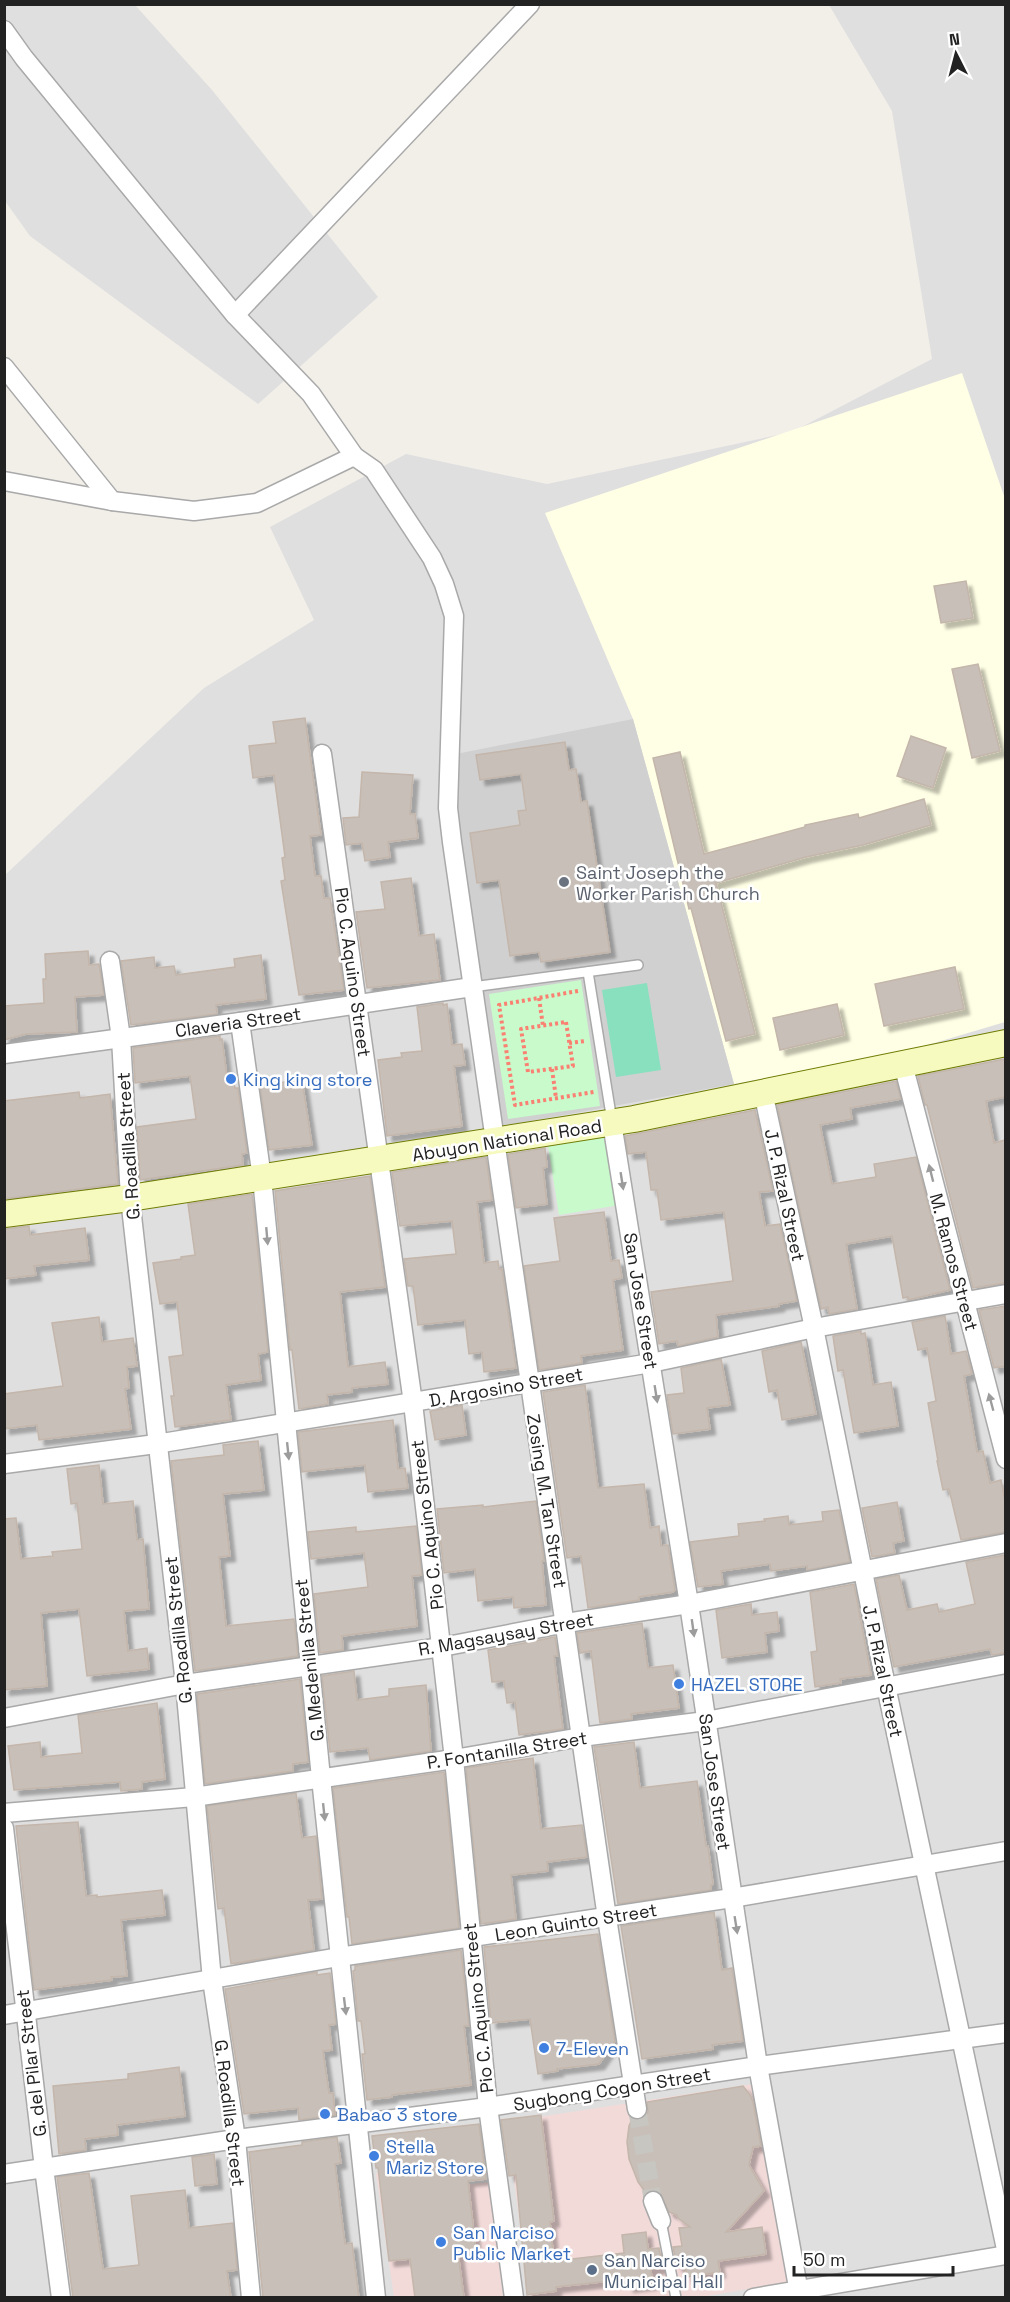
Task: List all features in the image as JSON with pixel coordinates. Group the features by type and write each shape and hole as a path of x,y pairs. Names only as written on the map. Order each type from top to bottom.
{"street":[{"path":"235,315 530,4"},
{"name":"Zosing M. Tan Street","path":"4,30 24,58 235,315 311,394 354,456 374,470 432,558 444,584 454,616 448,808 494,1142 637,2109"},
{"path":"4,367 112,501"},
{"path":"4,481 112,501 194,511 257,503 354,456"},
{"name":"Pio C. Aquino Street","path":"322,754 413,1403 454,1759 488,2108 514,2298"},
{"name":"G. Roadilla Street","path":"110,961 121,1038 130,1198 156,1444 185,1684 212,1980 236,2139 251,2298"},
{"name":"Claveria Street","path":"4,1054 472,987"},
{"name":"G. Medenilla Street","path":"240,1022 262,1178 339,1957 359,2124 376,2298"},
{"name":"Abuyon National Road","path":"4,1214 130,1198 612,1123 1005,1043"},
{"name":"M. Ramos Street","path":"903,1065 1005,1459"},
{"name":"J. P. Rizal Street","path":"763,1092 1005,2249"},
{"name":"San Jose Street","path":"612,1123 689,1604 758,2066 799,2293"},
{"name":"D. Argosino Street","path":"4,1464 156,1444 651,1363 814,1328 1005,1294"},
{"name":"R. Magsaysay Street","path":"4,1718 185,1684 442,1647 566,1623 689,1604 1005,1543"},
{"name":"P. Fontanilla Street","path":"4,1813 194,1797 454,1759 581,1737 706,1721 1005,1664"},
{"name":"G. del Pilar Street","path":"4,1828 61,2298"},
{"name":"Leon Guinto Street","path":"4,2015 339,1957 607,1918 1005,1851"},
{"name":"Sugbong Cogon Street","path":"4,2174 236,2139 488,2108 758,2066 1005,2032"},
{"path":"653,2201 661,2221"},
{"path":"753,2298 799,2293 1005,2255"}],"lane":[{"path":"472,987 638,965"},
{"path":"588,972 612,1123"},
{"path":"661,2221 676,2298"}],"path":[{"path":"536,979 543,1026"},
{"path":"591,989 499,1005 515,1105 607,1090"},
{"path":"566,1022 573,1066 528,1072 521,1029 543,1026 566,1022"},
{"path":"552,1069 556,1098"}],"shaded area":[{"path":"4,5 135,5 212,90 378,297 258,404 30,236 5,201"},
{"path":"829,5 1005,5 1005,2297 5,2298 5,875 204,688 314,620 270,527 406,454 547,484 792,432 932,359 892,111"},
{"path":"962,373 1005,499 1005,1022 904,1052 734,1084 633,719 545,513"},
{"path":"633,719 734,1084 498,1127 459,842 456,754"},
{"path":"753,2084 789,2282 701,2297 530,2297 506,2122"},
{"name":"San Narciso Public Market","path":"448,2164 452,2186 490,2182 503,2297 394,2297 376,2173"}],"green space":[{"path":"581,980 600,1106 508,1119 489,994"},
{"path":"647,983 661,1070 616,1077 602,990"},
{"path":"609,1136 620,1205 559,1215 548,1146"}],"building":[{"path":"966,581 973,618 941,623 934,586"},
{"path":"978,664 1000,751 972,758 952,669"},
{"path":"305,718 321,835 310,836 315,876 321,876 324,898 330,898 344,990 299,995 281,881 285,880 282,858 285,857 274,775 253,778 249,746 276,743 273,722"},
{"path":"911,736 946,748 933,788 897,776"},
{"path":"565,742 569,770 576,769 581,802 587,801 610,952 541,962 539,952 510,956 499,880 477,883 470,833 520,825 518,811 526,810 521,774 480,780 476,755"},
{"path":"680,752 704,854 805,827 805,825 858,814 859,818 924,799 931,825 716,883 755,1034 726,1041 691,908 689,909 653,758"},
{"path":"362,772 413,775 410,814 415,814 418,838 388,842 390,857 365,861 362,843 346,845 343,818 359,817"},
{"path":"411,878 419,936 434,934 440,980 367,988 356,912 385,909 381,882"},
{"path":"88,951 89,965 99,964 104,995 75,997 77,1032 26,1034 4,1040 4,1006 44,1003 45,954"},
{"path":"261,955 266,999 216,1005 217,1014 131,1025 121,961 154,957 155,968 174,966 176,975 235,967 234,959"},
{"path":"955,967 964,1009 884,1026 875,984"},
{"path":"443,1003 443,1005 447,1004 452,1045 462,1044 465,1065 454,1066 462,1126 387,1136 378,1060 402,1057 401,1053 422,1051 417,1007"},
{"path":"837,1004 844,1035 780,1050 773,1018"},
{"path":"220,1036 228,1085 234,1084 235,1088 238,1088 247,1153 242,1154 243,1165 140,1180 137,1127 196,1119 190,1076 135,1083 133,1048"},
{"path":"1005,1059 1005,1097 986,1101 994,1143 1005,1140 1005,1283 973,1288 918,1076"},
{"path":"302,1080 312,1145 269,1150 260,1085"},
{"path":"896,1081 901,1099 850,1108 852,1119 820,1125 832,1184 876,1177 874,1164 916,1157 950,1290 908,1300 908,1297 903,1298 892,1236 846,1244 857,1309 829,1314 828,1307 821,1309 777,1105"},
{"path":"79,1092 80,1098 110,1094 118,1184 4,1199 4,1101"},
{"path":"755,1110 773,1191 759,1192 765,1226 780,1224 797,1301 779,1304 779,1306 716,1315 718,1337 678,1346 677,1341 659,1344 651,1292 733,1281 724,1212 661,1220 657,1190 651,1190 646,1152 628,1154 625,1136"},
{"path":"545,1148 547,1167 543,1168 547,1204 516,1208 508,1154"},
{"path":"486,1157 492,1200 477,1202 484,1263 498,1261 499,1269 502,1269 516,1368 484,1372 482,1352 469,1354 465,1320 418,1325 413,1286 408,1286 404,1259 456,1254 452,1221 400,1226 392,1172"},
{"path":"370,1176 385,1287 340,1292 348,1367 385,1362 388,1384 352,1388 352,1392 327,1395 328,1404 299,1409 292,1350 290,1350 275,1191"},
{"path":"252,1194 268,1352 258,1354 261,1380 226,1385 231,1420 175,1427 169,1357 183,1355 177,1302 160,1304 153,1263 195,1255 188,1204"},
{"path":"604,1212 611,1261 619,1260 622,1278 613,1280 623,1350 581,1356 582,1363 539,1370 524,1266 560,1261 554,1218"},
{"path":"29,1226 30,1235 85,1228 89,1260 34,1266 36,1275 4,1279 4,1229"},
{"path":"1005,1306 1005,1366 994,1368 979,1310"},
{"path":"945,1316 951,1354 966,1351 972,1374 964,1376 977,1452 983,1451 990,1483 1001,1480 1005,1501 1005,1532 961,1540 949,1489 943,1490 937,1461 928,1403 936,1401 927,1348 918,1350 912,1322"},
{"path":"99,1317 102,1342 133,1338 137,1366 127,1367 129,1388 125,1389 131,1429 39,1440 37,1425 4,1429 4,1394 63,1386 52,1323"},
{"path":"861,1331 861,1334 865,1333 873,1385 891,1382 898,1426 854,1433 843,1370 838,1371 833,1336"},
{"path":"801,1342 816,1414 782,1420 777,1390 769,1392 762,1351"},
{"path":"721,1359 730,1405 707,1408 710,1429 673,1434 667,1395 684,1393 681,1368"},
{"path":"585,1385 598,1488 644,1484 650,1528 659,1526 661,1546 668,1545 675,1590 673,1592 588,1608 581,1556 567,1558 543,1392"},
{"path":"462,1405 466,1435 435,1440 430,1411"},
{"path":"393,1420 398,1469 405,1468 408,1488 368,1492 365,1465 302,1472 298,1432"},
{"path":"258,1441 264,1490 223,1494 230,1556 219,1557 226,1626 294,1619 298,1656 195,1671 171,1461 224,1455 223,1445"},
{"path":"99,1465 103,1504 133,1501 137,1540 143,1539 149,1609 124,1611 128,1651 147,1648 149,1669 87,1676 79,1609 41,1613 47,1686 4,1690 4,1519 16,1518 21,1559 53,1556 52,1552 82,1549 77,1503 71,1504 67,1469"},
{"path":"536,1501 544,1561 542,1561 546,1605 514,1608 513,1597 478,1601 475,1569 444,1573 437,1509"},
{"path":"897,1502 904,1541 893,1543 895,1553 872,1557 862,1508"},
{"path":"839,1510 850,1562 807,1570 807,1566 771,1571 770,1564 721,1571 723,1584 698,1587 690,1542 739,1536 738,1524 788,1516 789,1525 823,1521 822,1512"},
{"path":"416,1526 422,1575 412,1576 417,1626 342,1636 343,1650 320,1653 314,1594 368,1587 364,1553 311,1559 308,1532 356,1527 356,1532"},
{"path":"1005,1555 1005,1653 992,1655 990,1649 894,1667 876,1579 899,1575 907,1610 937,1604 939,1612 975,1604 966,1562"},
{"path":"854,1584 871,1675 840,1679 841,1683 815,1687 811,1652 817,1651 810,1592"},
{"path":"751,1604 752,1615 777,1612 779,1631 765,1633 767,1652 722,1658 716,1610"},
{"path":"642,1623 648,1668 673,1665 679,1708 631,1714 632,1719 600,1723 591,1651 580,1653 577,1633"},
{"path":"555,1637 558,1656 554,1656 563,1729 519,1735 515,1702 507,1703 504,1681 492,1682 488,1650"},
{"path":"354,1671 357,1700 389,1696 389,1689 426,1685 431,1751 370,1760 368,1748 330,1752 322,1676"},
{"path":"300,1679 308,1762 293,1764 293,1771 205,1784 197,1694"},
{"path":"157,1703 165,1779 142,1782 142,1789 121,1791 120,1782 14,1790 8,1746 40,1742 41,1757 82,1753 78,1715"},
{"path":"634,1742 640,1788 697,1781 713,1884 711,1890 618,1904 594,1747"},
{"path":"533,1758 541,1829 582,1825 587,1857 547,1862 548,1871 511,1875 516,1919 481,1924 466,1768"},
{"path":"444,1772 459,1928 352,1944 333,1788"},
{"path":"296,1793 302,1838 316,1836 322,1899 308,1900 314,1950 231,1964 224,1908 218,1909 207,1806"},
{"path":"78,1822 86,1896 97,1895 97,1897 162,1890 165,1915 121,1920 127,1976 34,1990 16,1826"},
{"path":"714,1912 722,1970 732,1968 743,2041 712,2045 713,2049 642,2059 621,1926"},
{"path":"598,1934 615,2041 599,2064 557,2069 558,2071 538,2074 530,2019 491,2023 484,1947"},
{"path":"461,1950 469,2026 464,2026 471,2085 367,2100 362,2054 365,2054 361,2021 358,2021 353,1971 355,1966"},
{"path":"317,1972 317,1975 330,1973 336,2024 329,2025 332,2050 323,2051 329,2093 333,2093 335,2115 299,2120 298,2108 244,2114 225,1989"},
{"path":"179,2067 185,2116 117,2125 118,2135 85,2139 86,2150 59,2154 53,2086 128,2079 128,2074"},
{"path":"743,2086 753,2102 761,2146 753,2147 749,2165 764,2191 726,2232 762,2227 766,2254 718,2261 720,2272 687,2277 685,2266 677,2266 673,2247 682,2246 679,2228 690,2227 677,2215 669,2212 660,2193 654,2190 646,2193 638,2182 629,2159 627,2142 629,2126 632,2119 638,2120 648,2112 647,2102"},
{"path":"541,2115 554,2221 550,2222 554,2261 624,2253 622,2235 646,2232 648,2249 659,2248 663,2268 651,2269 652,2284 628,2287 628,2279 556,2287 556,2291 527,2295 516,2175 509,2176 501,2120"},
{"name":"San Narciso Public Market","path":"479,2124 486,2179 468,2181 476,2251 458,2253 464,2298 415,2298 410,2259 389,2261 372,2136"},
{"path":"337,2137 341,2163 335,2164 345,2244 352,2243 359,2298 263,2298 249,2152 302,2145 302,2142"},
{"path":"214,2154 217,2184 195,2186 192,2157"},
{"path":"89,2173 103,2269 139,2265 131,2196 185,2190 189,2228 233,2223 237,2270 227,2271 231,2298 73,2298 57,2177"}],"tunnel":[{"path":"637,2109 653,2201"}],"place":[{"name":"Saint Joseph the Worker Parish Church","path":"564,882"},
{"name":"King king store","path":"231,1079"},
{"name":"HAZEL STORE","path":"679,1684"},
{"name":"7-Eleven","path":"544,2048"},
{"name":"Babao 3 store","path":"325,2114"},
{"name":"Stella Mariz Store","path":"374,2156"},
{"name":"San Narciso Public Market","path":"441,2242"},
{"name":"San Narciso Municipal Hall","path":"592,2270"}]}
